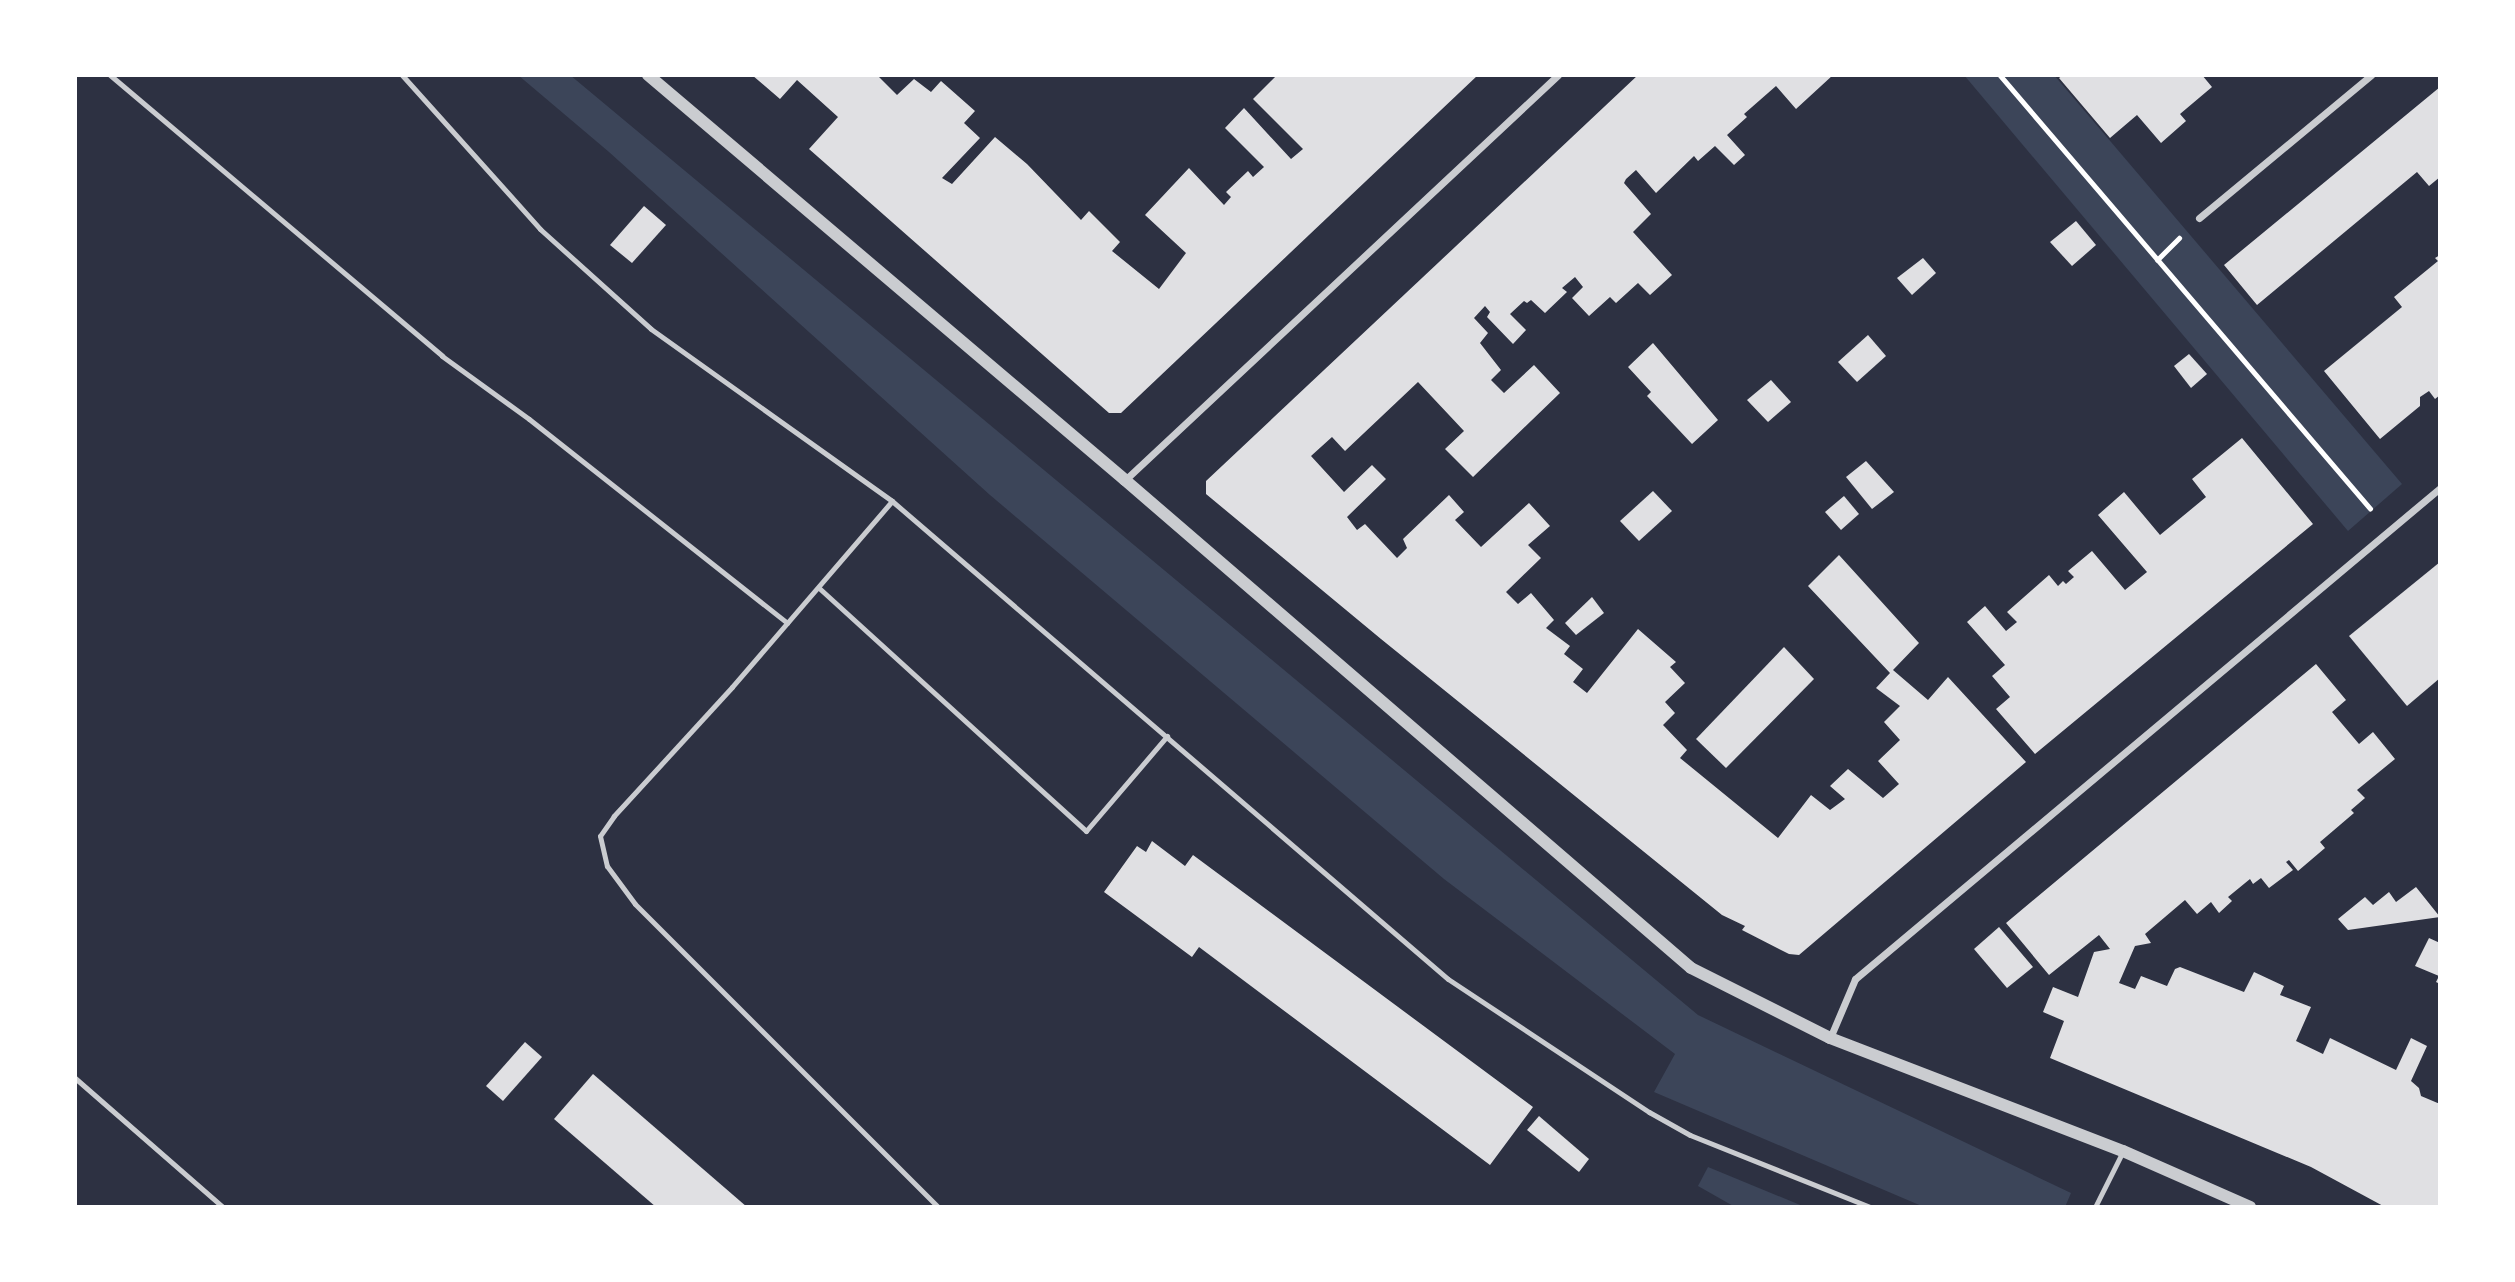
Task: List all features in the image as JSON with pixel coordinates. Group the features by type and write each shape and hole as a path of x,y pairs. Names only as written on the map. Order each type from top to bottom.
{"street":[{"path":"648,75 1125,480 1691,968 1830,1038 2123,1151 2250,1207"},
{"path":"1125,480 1558,75"},
{"path":"2199,218 2371,75"},
{"path":"1830,1038 1855,979 2440,488"}],"lane":[{"path":"110,75 442,356 529,419 788,623"},
{"path":"402,75 540,229 651,329 892,501 1448,979 1649,1112 1690,1135 1870,1207"},
{"path":"892,501 819,588 614,816 600,836 607,866 635,904 938,1207"},
{"path":"819,588 1086,831 1167,736"},
{"path":"75,1078 223,1207"},
{"path":"2095,1207 2123,1151"}],"path":[{"path":"2000,75 2389,530"}],"shaded area":[{"path":"518,75 570,75 1698,1015 2071,1193 2065,1207 1924,1207 1654,1092 1675,1054 1444,879 990,495 609,152"},
{"path":"1964,75 2054,75 2402,484 2348,531"},
{"path":"1708,1167 1805,1207 1735,1207 1698,1186"}],"building":[{"path":"752,75 881,75 879,77 897,95 914,79 931,92 941,81 975,111 964,123 980,138 942,178 952,184 995,137 1027,164 1081,220 1089,211 1120,242 1112,251 1159,289 1186,253 1145,215 1189,168 1224,205 1231,197 1226,192 1248,171 1253,177 1264,167 1225,128 1244,108 1291,159 1303,149 1253,99 1277,75 1478,75 1121,413 1109,413 809,149 838,117 797,80 780,99"},
{"path":"1638,75 1833,75 1796,109 1776,86 1744,114 1747,117 1727,135 1745,155 1734,165 1715,146 1698,161 1694,156 1656,193 1636,170 1626,179 1624,183 1651,214 1633,232 1672,275 1650,295 1638,283 1616,303 1610,297 1589,316 1572,298 1583,287 1575,277 1562,288 1567,292 1545,313 1531,300 1527,303 1524,301 1510,314 1526,330 1513,344 1487,317 1490,312 1485,306 1474,318 1488,333 1480,343 1501,370 1491,380 1504,393 1534,365 1560,393 1473,477 1445,449 1464,431 1418,382 1345,451 1332,437 1311,456 1344,492 1372,465 1386,479 1347,517 1357,530 1365,524 1397,558 1407,548 1403,539 1449,495 1464,512 1455,520 1481,547 1529,503 1550,526 1528,545 1541,558 1506,592 1518,604 1531,593 1554,620 1546,628 1570,646 1564,654 1583,669 1573,682 1587,693 1638,629 1676,662 1670,667 1685,683 1665,702 1675,713 1663,725 1687,750 1680,758 1778,838 1811,795 1830,810 1845,799 1830,786 1848,769 1883,798 1899,784 1878,761 1900,740 1884,722 1900,706 1876,688 1890,673 1808,586 1839,555 1919,643 1893,670 1928,700 1948,677 2026,762 1799,955 1789,954 1742,930 1745,926 1722,915 1206,494 1206,481"},
{"path":"2063,75 2202,75 2212,87 2180,114 2186,121 2161,143 2137,115 2110,138 2059,78"},
{"path":"2440,87 2440,177 2429,186 2417,172 2257,305 2224,265"},
{"path":"644,206 666,225 632,263 610,245"},
{"path":"2076,221 2096,245 2072,266 2050,242"},
{"path":"2440,255 2440,395 2435,399 2429,391 2420,397 2420,406 2380,439 2324,371 2402,307 2394,297 2438,261 2435,258"},
{"path":"1923,258 1936,273 1912,295 1897,278"},
{"path":"1868,335 1886,356 1857,382 1838,362"},
{"path":"1653,343 1718,420 1692,444 1647,396 1651,392 1628,367"},
{"path":"2189,354 2207,374 2191,388 2174,366"},
{"path":"1771,380 1791,402 1768,422 1747,400"},
{"path":"2242,438 2313,524 2035,754 1996,709 2010,697 1992,676 2005,665 1967,622 1985,606 2006,631 2017,622 2007,612 2049,575 2058,586 2063,581 2066,584 2074,577 2068,571 2092,551 2125,590 2147,572 2098,515 2124,492 2160,535 2206,497 2192,479"},
{"path":"1866,461 1894,492 1872,509 1846,477"},
{"path":"1653,491 1672,511 1639,541 1620,521"},
{"path":"1844,496 1859,514 1841,530 1825,512"},
{"path":"2440,562 2440,678 2407,706 2349,636"},
{"path":"1592,597 1604,613 1576,635 1565,623"},
{"path":"1784,647 1814,679 1726,768 1696,739"},
{"path":"2316,664 2346,700 2332,712 2359,744 2373,732 2395,759 2357,790 2365,798 2351,810 2354,813 2320,842 2325,848 2298,871 2289,860 2286,862 2293,870 2269,888 2261,878 2253,884 2250,879 2228,897 2232,901 2219,913 2211,902 2197,914 2185,900 2145,934 2151,943 2135,946 2119,983 2135,989 2141,976 2167,986 2175,969 2180,967 2244,992 2254,972 2284,986 2280,995 2311,1007 2296,1041 2323,1054 2330,1038 2396,1070 2411,1038 2427,1046 2411,1081 2419,1088 2421,1096 2440,1104 2440,1207 2385,1207 2311,1167 2050,1058 2064,1021 2043,1012 2053,987 2078,997 2094,952 2110,949 2099,935 2049,975 2006,923"},
{"path":"1152,841 1185,866 1193,855 1533,1107 1490,1165 1199,947 1192,957 1104,892 1137,846 1146,852"},
{"path":"2416,887 2440,917 2348,930 2338,919 2365,897 2373,905 2389,892 2396,902"},
{"path":"1999,927 2033,967 2007,988 1974,949"},
{"path":"2429,938 2440,943 2440,984 2436,982 2439,976 2415,966"},
{"path":"525,1042 542,1057 503,1101 486,1086"},
{"path":"593,1074 747,1207 656,1207 554,1119"},
{"path":"1539,1116 1589,1159 1579,1172 1527,1130"}]}
